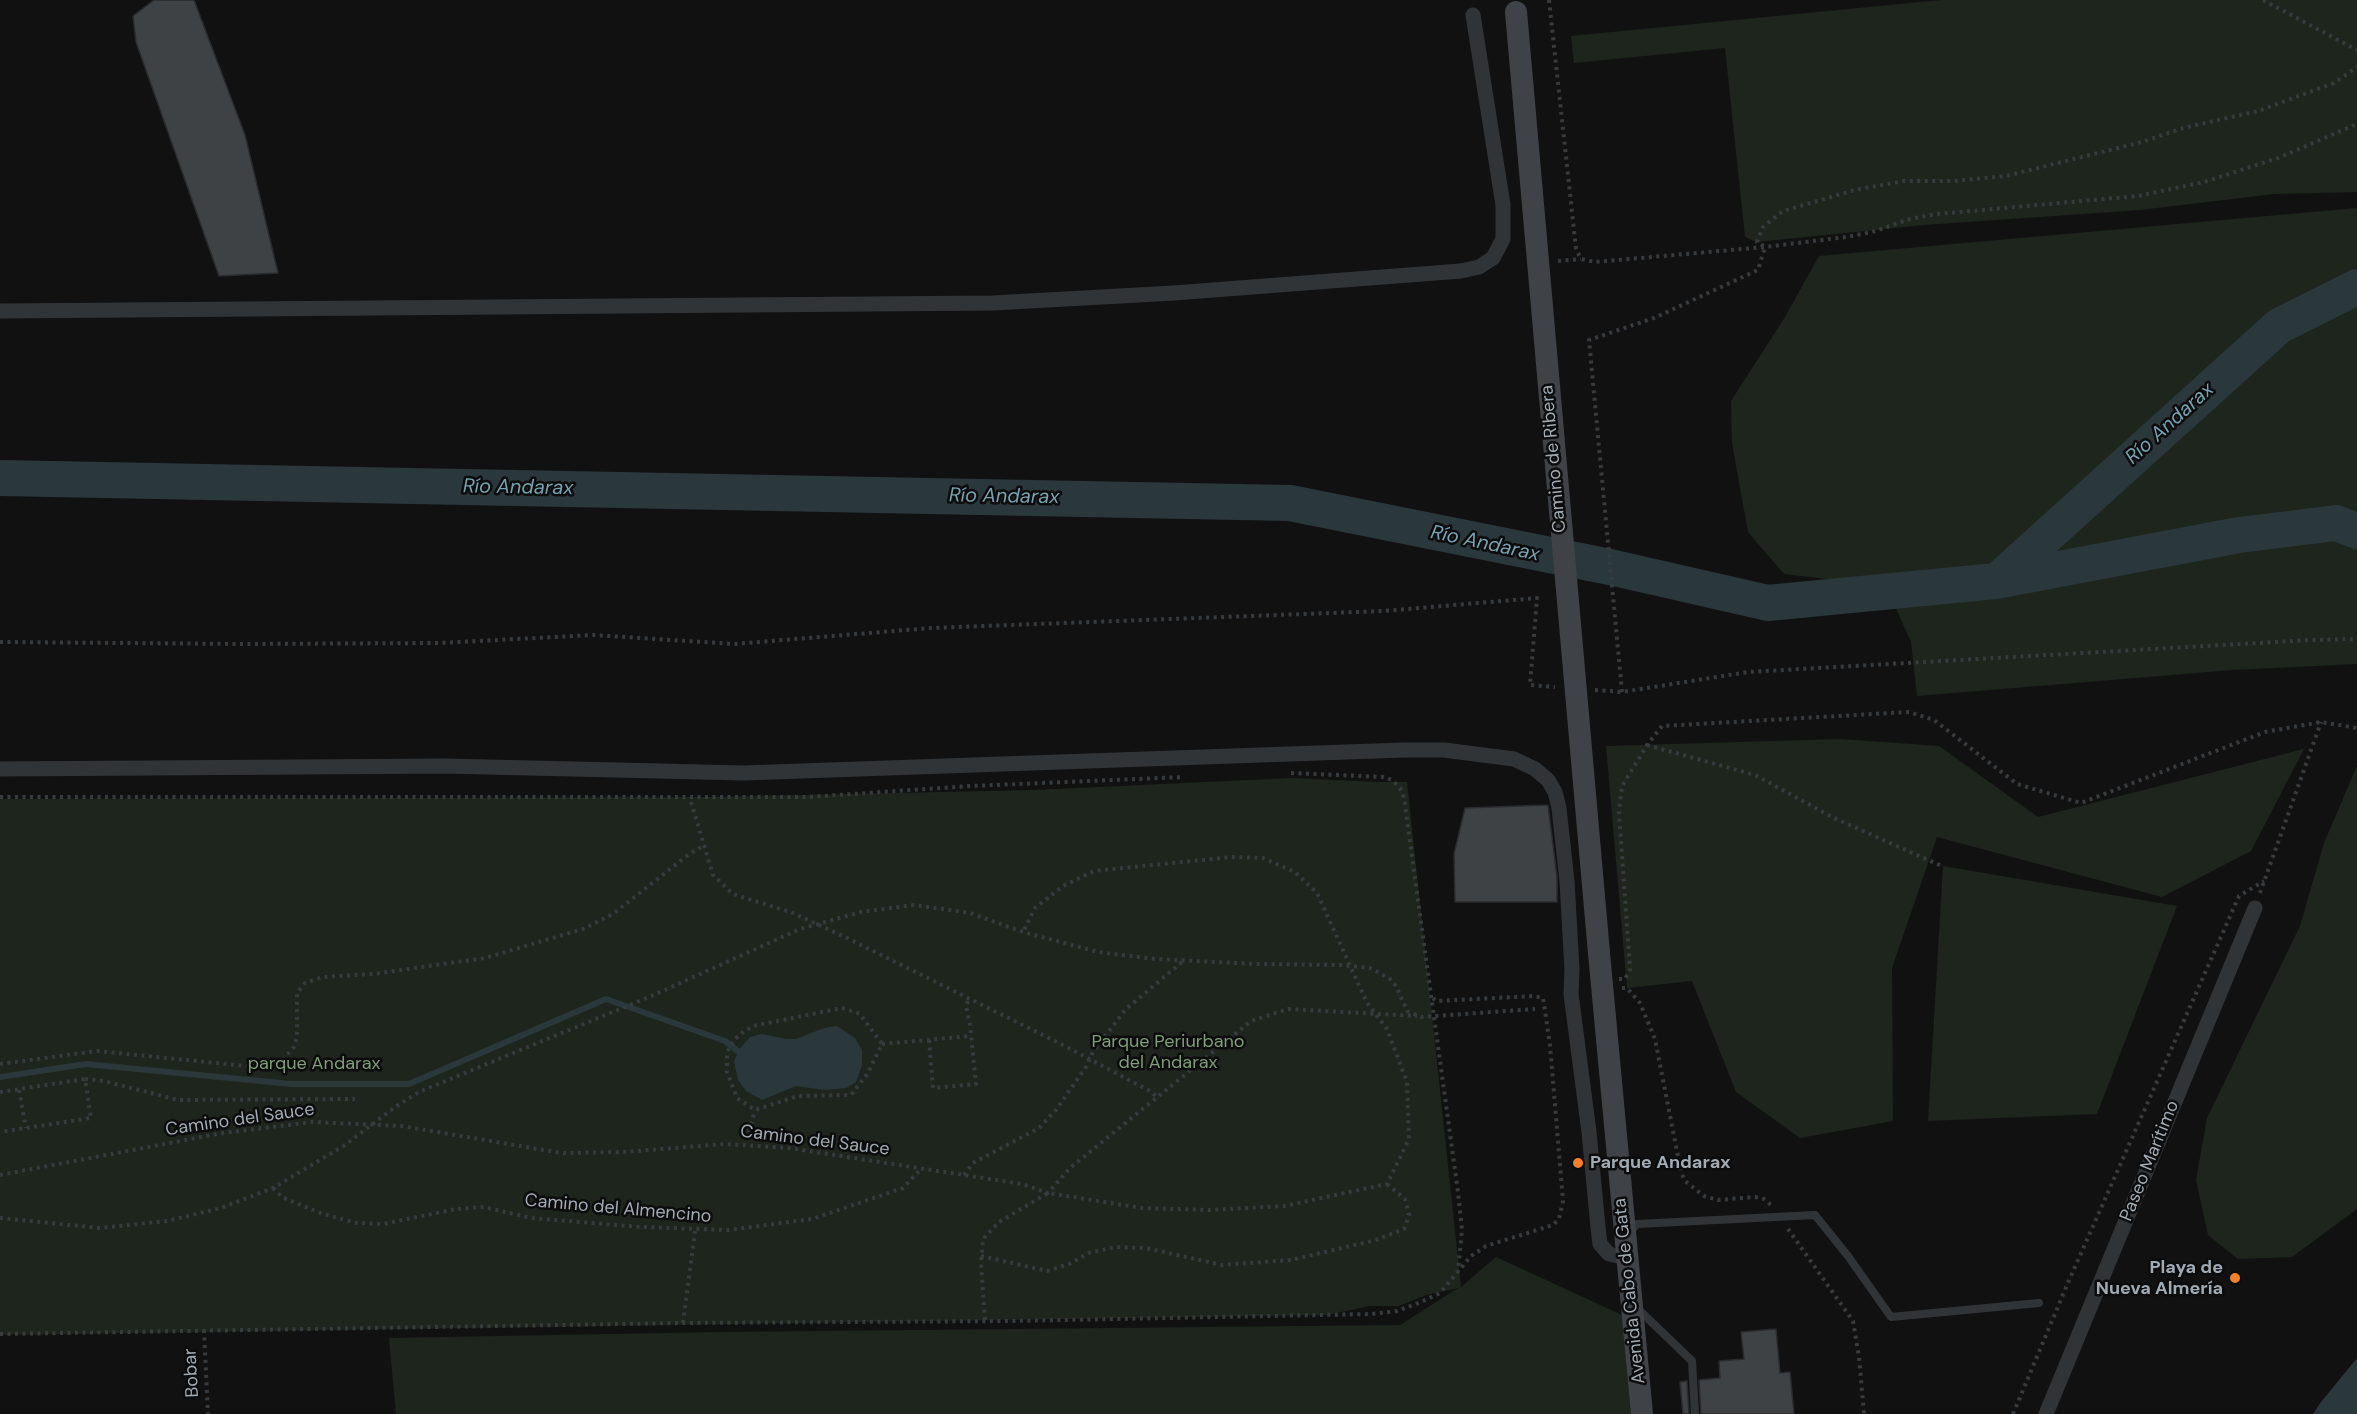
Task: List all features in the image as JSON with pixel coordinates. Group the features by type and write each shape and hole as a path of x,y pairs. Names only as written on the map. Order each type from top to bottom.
{"main road":[{"name":"Camino de Ribera","path":"1516,6 1599,953"},
{"name":"Avenida Cabo de Gata","path":"1599,953 1608,985 1626,1248 1642,1414"}],"street":[{"path":"0,311 993,303 1174,293 1461,271 1479,267 1493,258 1503,239 1503,205 1473,15"},
{"path":"0,769 445,766 744,773 1404,750 1444,750 1514,759 1535,769 1548,780 1555,792 1559,808 1567,881 1572,970 1571,994 1589,1132 1600,1244 1609,1254 1626,1248"},
{"name":"Paseo Marítimo","path":"2046,1414 2255,908"}],"lane":[{"path":"1626,1248 1637,1224 1815,1215 1848,1256 1891,1317 2039,1303"},
{"path":"1631,1302 1692,1361 1695,1414"}],"path":[{"path":"1549,0 1576,249 1581,259 1595,262 1765,247 1859,235 1910,219 1937,214 2157,193 2204,182 2278,158 2357,124"},
{"path":"2263,0 2357,50"},
{"path":"1765,247 1756,242 1763,227 1783,211 1855,190 1904,181 1954,181 2007,176 2269,107 2334,83 2357,67"},
{"path":"1622,692 1589,340 1654,318 1758,270 1765,247"},
{"path":"0,642 440,643 593,635 734,644 931,628 1384,611 1537,598 1530,685 1564,688"},
{"path":"1587,689 1622,692 1748,672 2357,639"},
{"path":"1608,985 1625,979 1630,970 1619,812 1622,786 1647,745 1662,726 1909,712 1934,720 2017,784 2081,803 2265,732 2321,722 2357,728"},
{"path":"2255,908 2321,722"},
{"path":"1647,745 1755,775 1834,818 1944,867"},
{"path":"1283,773 1383,777 1392,780 1400,788 1404,798 1461,1222 1461,1256 1457,1275"},
{"path":"0,797 808,796 971,786 1187,777"},
{"path":"691,802 713,876 733,894 793,913 817,924 969,998 1156,1096"},
{"path":"0,1064 97,1051 256,1067 268,1065 283,1059 294,1047 297,1037 297,993 305,983 323,977 373,974 484,958 583,929 613,914 688,855 703,846"},
{"path":"981,1256 1047,1271 1069,1264 1089,1253 1114,1247 1146,1248 1222,1265 1291,1260 1376,1240 1404,1229 1409,1215 1405,1199 1387,1184 1409,1139 1407,1082 1387,1029 1374,1014 1317,894 1295,872 1263,858 1232,857 1094,871 1063,886 1035,908 1023,932"},
{"path":"2013,1414 2067,1285 2239,896 2264,881"},
{"path":"0,1218 100,1228 166,1221 221,1208 273,1188 345,1145 394,1107 419,1092 637,1002 800,928 861,912 914,905 970,912 1023,932 1098,952 1182,961 1370,968 1390,979 1396,986 1407,1011 1421,1017"},
{"path":"963,1175 973,1163 1039,1128 1056,1110 1103,1038 1126,1009 1182,961"},
{"path":"1608,985 1627,988 1640,1003 1647,1016 1655,1040 1681,1172 1685,1181 1704,1196 1718,1200 1755,1197 1764,1199 1773,1207"},
{"path":"0,1334 1381,1314 1397,1311 1440,1293 1472,1256 1486,1246 1545,1228 1559,1219 1563,1192 1552,1067 1543,998 1534,996 1436,1001 1431,996"},
{"path":"928,1040 933,1088 976,1084 966,1006 969,998"},
{"path":"755,1110 737,1098 727,1072 727,1052 734,1040 753,1026 842,1008 860,1014 882,1044"},
{"path":"985,1320 981,1256 983,1239 999,1222 1048,1193 1070,1168 1251,1021 1288,1009 1421,1017 1535,1009"},
{"path":"882,1044 971,1036"},
{"path":"755,1110 798,1096 851,1095 868,1073 882,1044"},
{"path":"0,1132 91,1118 84,1079"},
{"path":"0,1092 84,1079 104,1080 178,1100 355,1099"},
{"path":"19,1090 26,1128"},
{"path":"749,1132 755,1110"},
{"name":"Camino del Sauce","path":"0,1175 222,1133 312,1122 401,1126 562,1153 624,1152 725,1144 789,1148 1022,1184 1080,1200 1142,1208 1209,1210 1284,1206 1387,1184"},
{"name":"Camino del Almencino","path":"273,1188 282,1197 320,1214 356,1223 383,1224 456,1209 484,1207 531,1218 695,1231 729,1230 812,1219 903,1188 921,1169"},
{"path":"1786,1228 1853,1321 1864,1414"},
{"path":"682,1323 695,1231"},
{"name":"Bobar","path":"204,1330 208,1414"}],"green space":[{"path":"1941,0 2357,0 2357,192 2274,194 2140,210 1924,225 1757,242 1745,237 1725,48 1574,63 1571,36"},
{"path":"2357,208 2357,664 2232,670 1917,696 1911,642 1886,586 1784,574 1748,532 1732,443 1731,401 1785,317 1819,256"},
{"path":"1840,739 1939,746 2038,817 2304,749 2251,851 2162,897 1937,837 1892,968 1893,1121 1800,1138 1736,1092 1692,981 1627,988 1606,746"},
{"path":"2357,766 2357,1209 2292,1257 2238,1259 2208,1235 2196,1180 2207,1118 2300,926 2324,843"},
{"name":"Parque Periurbano del Andarax","path":"1292,778 1407,782 1461,1287 1496,1257 1622,1315 1631,1414 396,1414 389,1338 1400,1325 1458,1288 1426,1295 1399,1306 1370,1306 1327,1315 0,1335 0,799 712,797 1034,790"},
{"path":"1943,866 2177,906 2097,1114 1928,1121"}],"shaded area":[{"path":"837,1026 855,1038 862,1050 862,1065 856,1082 846,1088 825,1090 796,1086 762,1100 746,1091 738,1080 734,1062 738,1051 750,1037 762,1034 796,1039 824,1028"},
{"path":"2357,1358 2357,1414 2313,1414 2321,1402"}],"building":[{"path":"154,0 194,0 245,135 278,273 219,276 136,42 133,16"},
{"path":"1548,805 1557,877 1557,902 1455,902 1454,854 1465,808"},
{"path":"1776,1329 1780,1373 1790,1372 1794,1414 1701,1414 1699,1380 1720,1378 1719,1361 1744,1359 1741,1332"},
{"path":"1687,1381 1689,1414 1683,1414 1680,1382"}],"waterway":[{"name":"Río Andarax","path":"1997,581 2279,326 2357,287"},
{"name":"Río Andarax","path":"0,478 1290,503 1610,567 1768,603 1996,581 2239,535 2336,523 2357,531"},
{"path":"0,1077 86,1064 291,1084 409,1084 606,999 725,1041 738,1051"}],"place":[{"name":"Parque Andarax","path":"1578,1163"},
{"name":"Playa de Nueva Almería","path":"2235,1278"}],"park label":[{"name":"parque Andarax","path":"314,1064"}]}
